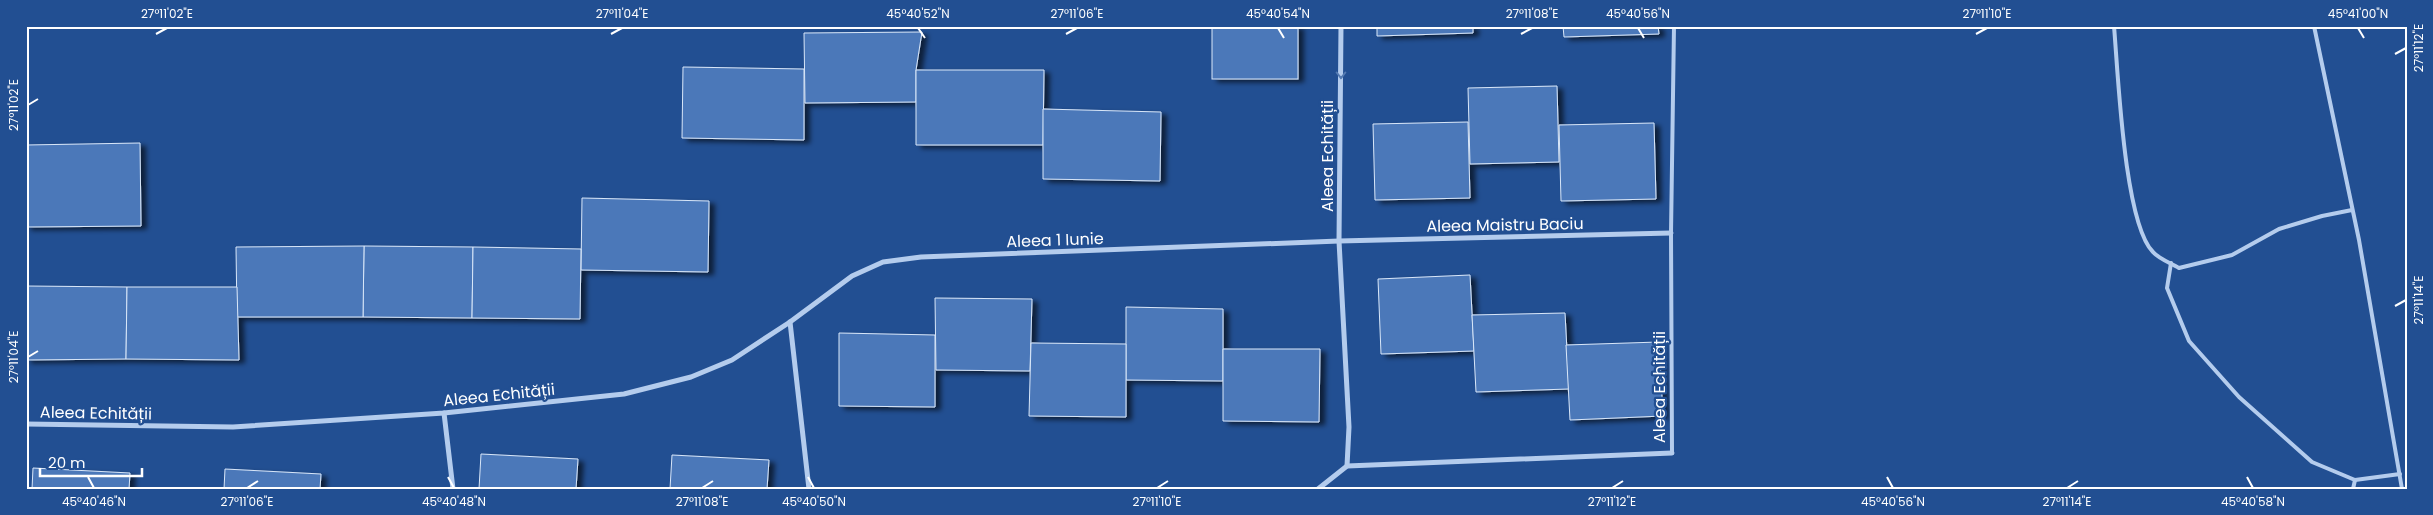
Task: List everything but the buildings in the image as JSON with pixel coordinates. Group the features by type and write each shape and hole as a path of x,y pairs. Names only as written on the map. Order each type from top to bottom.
{"street":[{"name":"Aleea Echității","path":"1341,26 1339,241 1349,427 1347,466 1672,453"},
{"name":"Aleea Maistru Baciu","path":"1339,241 1671,233"},
{"name":"Aleea 1 Iunie","path":"790,322 852,276 883,262 931,257 1339,241"},
{"name":"Aleea Echității","path":"26,424 233,427 444,413 624,394 691,377 732,360 790,322"},
{"path":"790,322 809,489"},
{"path":"444,413 453,489"},
{"path":"1318,489 1347,466"}],"lane":[{"name":"Aleea Echității","path":"1672,453 1671,233 1674,26"},
{"path":"2114,26 2124,145 2138,225 2152,252 2179,268 2232,255 2279,229 2322,216 2352,210"},
{"path":"2314,26 2352,210 2402,489"},
{"path":"2171,263 2167,288 2189,341 2239,398 2312,462 2355,480 2400,474"},
{"path":"2353,489 2355,480"}]}
